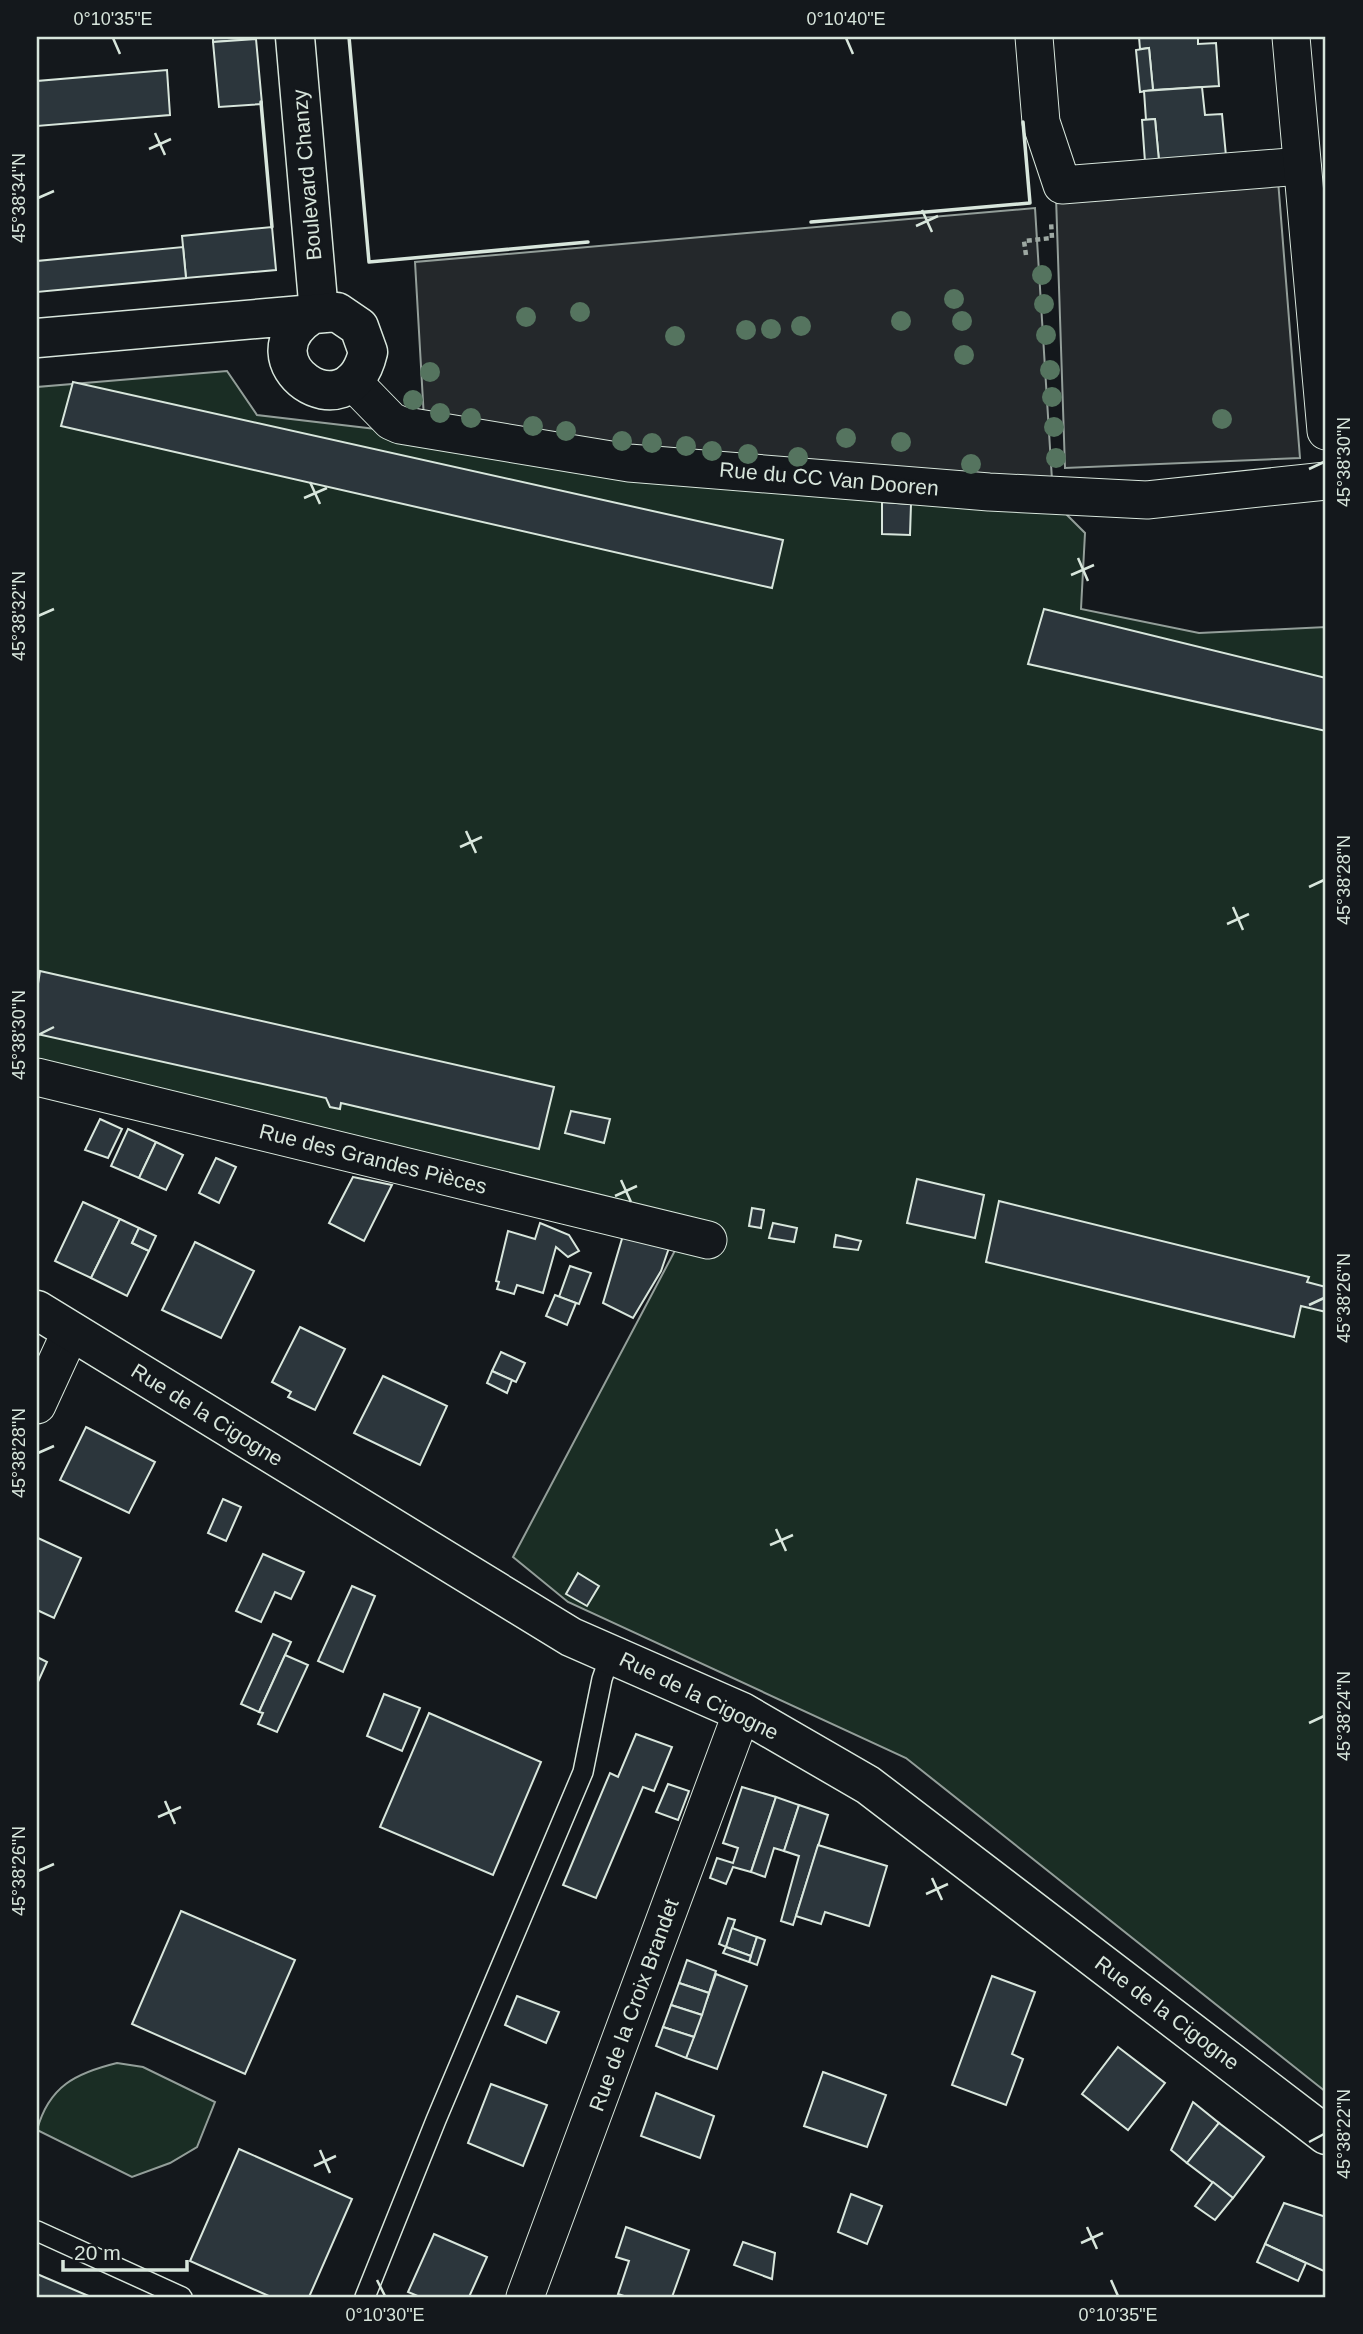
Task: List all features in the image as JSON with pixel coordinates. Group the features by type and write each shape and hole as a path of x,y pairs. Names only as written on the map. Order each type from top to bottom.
{"street":[{"name":"Boulevard Chanzy","path":"295,37 315,314"},
{"path":"1034,37 1041,122 1062,185 1302,166"},
{"path":"1291,37 1326,431"},
{"path":"37,338 337,312 350,318 365,339 368,352 365,365 352,381 336,390 310,387 292,370 288,357 292,332 315,314"},
{"path":"169,327 221,336 288,357"},
{"name":"Rue du CC Van Dooren","path":"352,381 391,421 400,425 629,463 989,492 1147,500 1326,481"},
{"name":"Rue des Grandes Pièces","path":"37,1077 708,1240"},
{"name":"Rue de la Cigogne","path":"37,1310 570,1637 742,1712 868,1785 1326,2135"},
{"path":"37,1405 71,1331"},
{"name":"Rue de la Croix Brandet","path":"525,2297 742,1712"}],"lane":[{"path":"365,2297 436,2120 583,1772 602,1679 611,1653"},
{"path":"37,2231 182,2297"}],"green space":[{"path":"227,371 257,415 1062,510 1085,533 1081,609 1199,633 1326,627 1326,2092 906,1758 568,1602 513,1557 689,1224 37,1062 37,387"},
{"path":"117,2063 143,2067 215,2102 197,2147 170,2163 132,2177 37,2130 49,2102 66,2084 89,2072"}],"shaded area":[{"path":"1278,180 1300,458 1065,468 1056,197"},
{"path":"1035,208 1052,480 698,459 424,419 415,262"}],"building":[{"path":"213,37 256,37 256,39 213,42"},
{"path":"1139,37 1198,37 1198,44 1216,43 1219,86 1153,90 1149,48 1140,49"},
{"path":"256,39 262,104 219,107 213,42"},
{"path":"1149,48 1153,90 1140,92 1136,50"},
{"path":"167,70 170,115 37,126 37,81"},
{"path":"1202,87 1205,115 1222,114 1226,156 1159,161 1155,119 1146,120 1144,91"},
{"path":"1155,119 1159,161 1145,162 1142,120"},
{"path":"272,227 276,270 186,278 182,236"},
{"path":"183,247 186,278 37,292 37,261"},
{"path":"73,382 783,540 772,588 61,426"},
{"path":"882,502 911,504 910,535 882,534"},
{"path":"1044,609 1326,678 1326,731 1028,664"},
{"path":"40,971 554,1087 539,1149 341,1103 340,1109 330,1107 326,1098 37,1034"},
{"path":"571,1111 610,1119 604,1143 565,1133"},
{"path":"100,1119 122,1129 108,1158 85,1150"},
{"path":"128,1129 156,1142 139,1178 111,1166"},
{"path":"156,1142 183,1155 166,1190 139,1178"},
{"path":"216,1158 236,1167 219,1203 199,1193"},
{"path":"353,1177 392,1185 364,1241 329,1223"},
{"path":"917,1179 984,1195 975,1238 907,1223"},
{"path":"999,1201 1309,1277 1307,1282 1326,1287 1326,1312 1301,1306 1294,1337 986,1262"},
{"path":"83,1202 120,1219 91,1278 55,1261"},
{"path":"752,1208 764,1210 761,1228 749,1226"},
{"path":"120,1219 139,1228 132,1243 149,1251 127,1296 91,1278"},
{"path":"540,1223 569,1235 579,1251 568,1257 556,1247 543,1293 517,1285 514,1294 497,1289 499,1282 496,1281 508,1231 535,1239"},
{"path":"773,1223 797,1228 794,1242 769,1238"},
{"path":"139,1228 156,1236 149,1251 132,1243"},
{"path":"624,1232 670,1245 661,1271 633,1318 603,1303"},
{"path":"836,1235 861,1241 858,1250 834,1247"},
{"path":"195,1242 254,1271 221,1338 162,1310"},
{"path":"570,1266 591,1273 579,1304 559,1297"},
{"path":"555,1295 576,1303 567,1325 546,1316"},
{"path":"300,1327 345,1349 315,1410 288,1397 291,1392 272,1382"},
{"path":"501,1352 525,1363 516,1382 492,1371"},
{"path":"492,1371 512,1380 507,1393 487,1383"},
{"path":"383,1376 447,1406 420,1465 354,1433"},
{"path":"86,1427 155,1462 129,1513 60,1480"},
{"path":"223,1499 241,1507 226,1541 208,1533"},
{"path":"38,1538 81,1558 54,1618 37,1610"},
{"path":"263,1554 304,1572 291,1599 275,1592 261,1622 236,1611"},
{"path":"578,1573 599,1586 587,1606 566,1594"},
{"path":"352,1586 375,1596 343,1672 318,1661"},
{"path":"273,1634 291,1642 259,1712 241,1704"},
{"path":"285,1655 308,1665 277,1732 258,1724 263,1713 259,1712"},
{"path":"37,1657 47,1662 37,1684"},
{"path":"384,1694 420,1708 402,1751 367,1736"},
{"path":"429,1713 541,1762 493,1875 380,1827"},
{"path":"636,1734 672,1747 654,1791 643,1787 596,1898 563,1885 610,1773 618,1777"},
{"path":"668,1784 689,1791 678,1820 656,1812"},
{"path":"742,1787 776,1797 751,1872 733,1867 726,1884 710,1878 717,1858 733,1863 738,1848 723,1843"},
{"path":"776,1797 799,1805 784,1851 774,1848 765,1877 751,1872"},
{"path":"799,1805 828,1815 793,1925 781,1921 799,1856 784,1851"},
{"path":"818,1845 887,1866 869,1926 825,1912 821,1924 796,1916"},
{"path":"181,1911 295,1960 245,2074 132,2024"},
{"path":"728,1918 735,1920 726,1947 719,1944"},
{"path":"732,1928 757,1937 751,1956 726,1947"},
{"path":"757,1937 765,1940 757,1965 749,1962"},
{"path":"726,1947 751,1956 749,1962 723,1953"},
{"path":"687,1960 716,1971 709,1993 679,1983"},
{"path":"716,1974 747,1986 717,2069 686,2058"},
{"path":"992,1976 1035,1992 1012,2054 1023,2059 1006,2105 952,2085"},
{"path":"679,1983 709,1993 702,2015 671,2005"},
{"path":"517,1996 559,2012 546,2043 505,2025"},
{"path":"671,2005 702,2015 694,2037 663,2027"},
{"path":"663,2027 694,2037 686,2058 656,2046"},
{"path":"1118,2047 1165,2083 1128,2130 1082,2094"},
{"path":"823,2072 886,2095 867,2147 804,2126"},
{"path":"491,2084 547,2105 523,2166 468,2143"},
{"path":"656,2093 714,2116 700,2158 641,2136"},
{"path":"1193,2102 1219,2123 1187,2163 1171,2150"},
{"path":"1219,2123 1264,2157 1233,2198 1187,2163"},
{"path":"239,2149 352,2199 309,2297 271,2297 190,2261"},
{"path":"1213,2182 1233,2198 1215,2220 1195,2206"},
{"path":"851,2194 882,2206 867,2244 838,2232"},
{"path":"1284,2203 1326,2217 1326,2272 1265,2244"},
{"path":"626,2227 689,2250 672,2297 627,2297 618,2294 629,2261 616,2257"},
{"path":"434,2234 487,2257 469,2297 420,2297 408,2292"},
{"path":"743,2242 775,2253 772,2279 734,2265"},
{"path":"1265,2244 1306,2263 1298,2281 1257,2262"},
{"path":"37,2274 91,2297 37,2297"}],"wall":[{"path":"349,37 369,262 588,242"},
{"path":"261,102 272,227"},
{"path":"811,222 1030,203 1023,122"}]}
